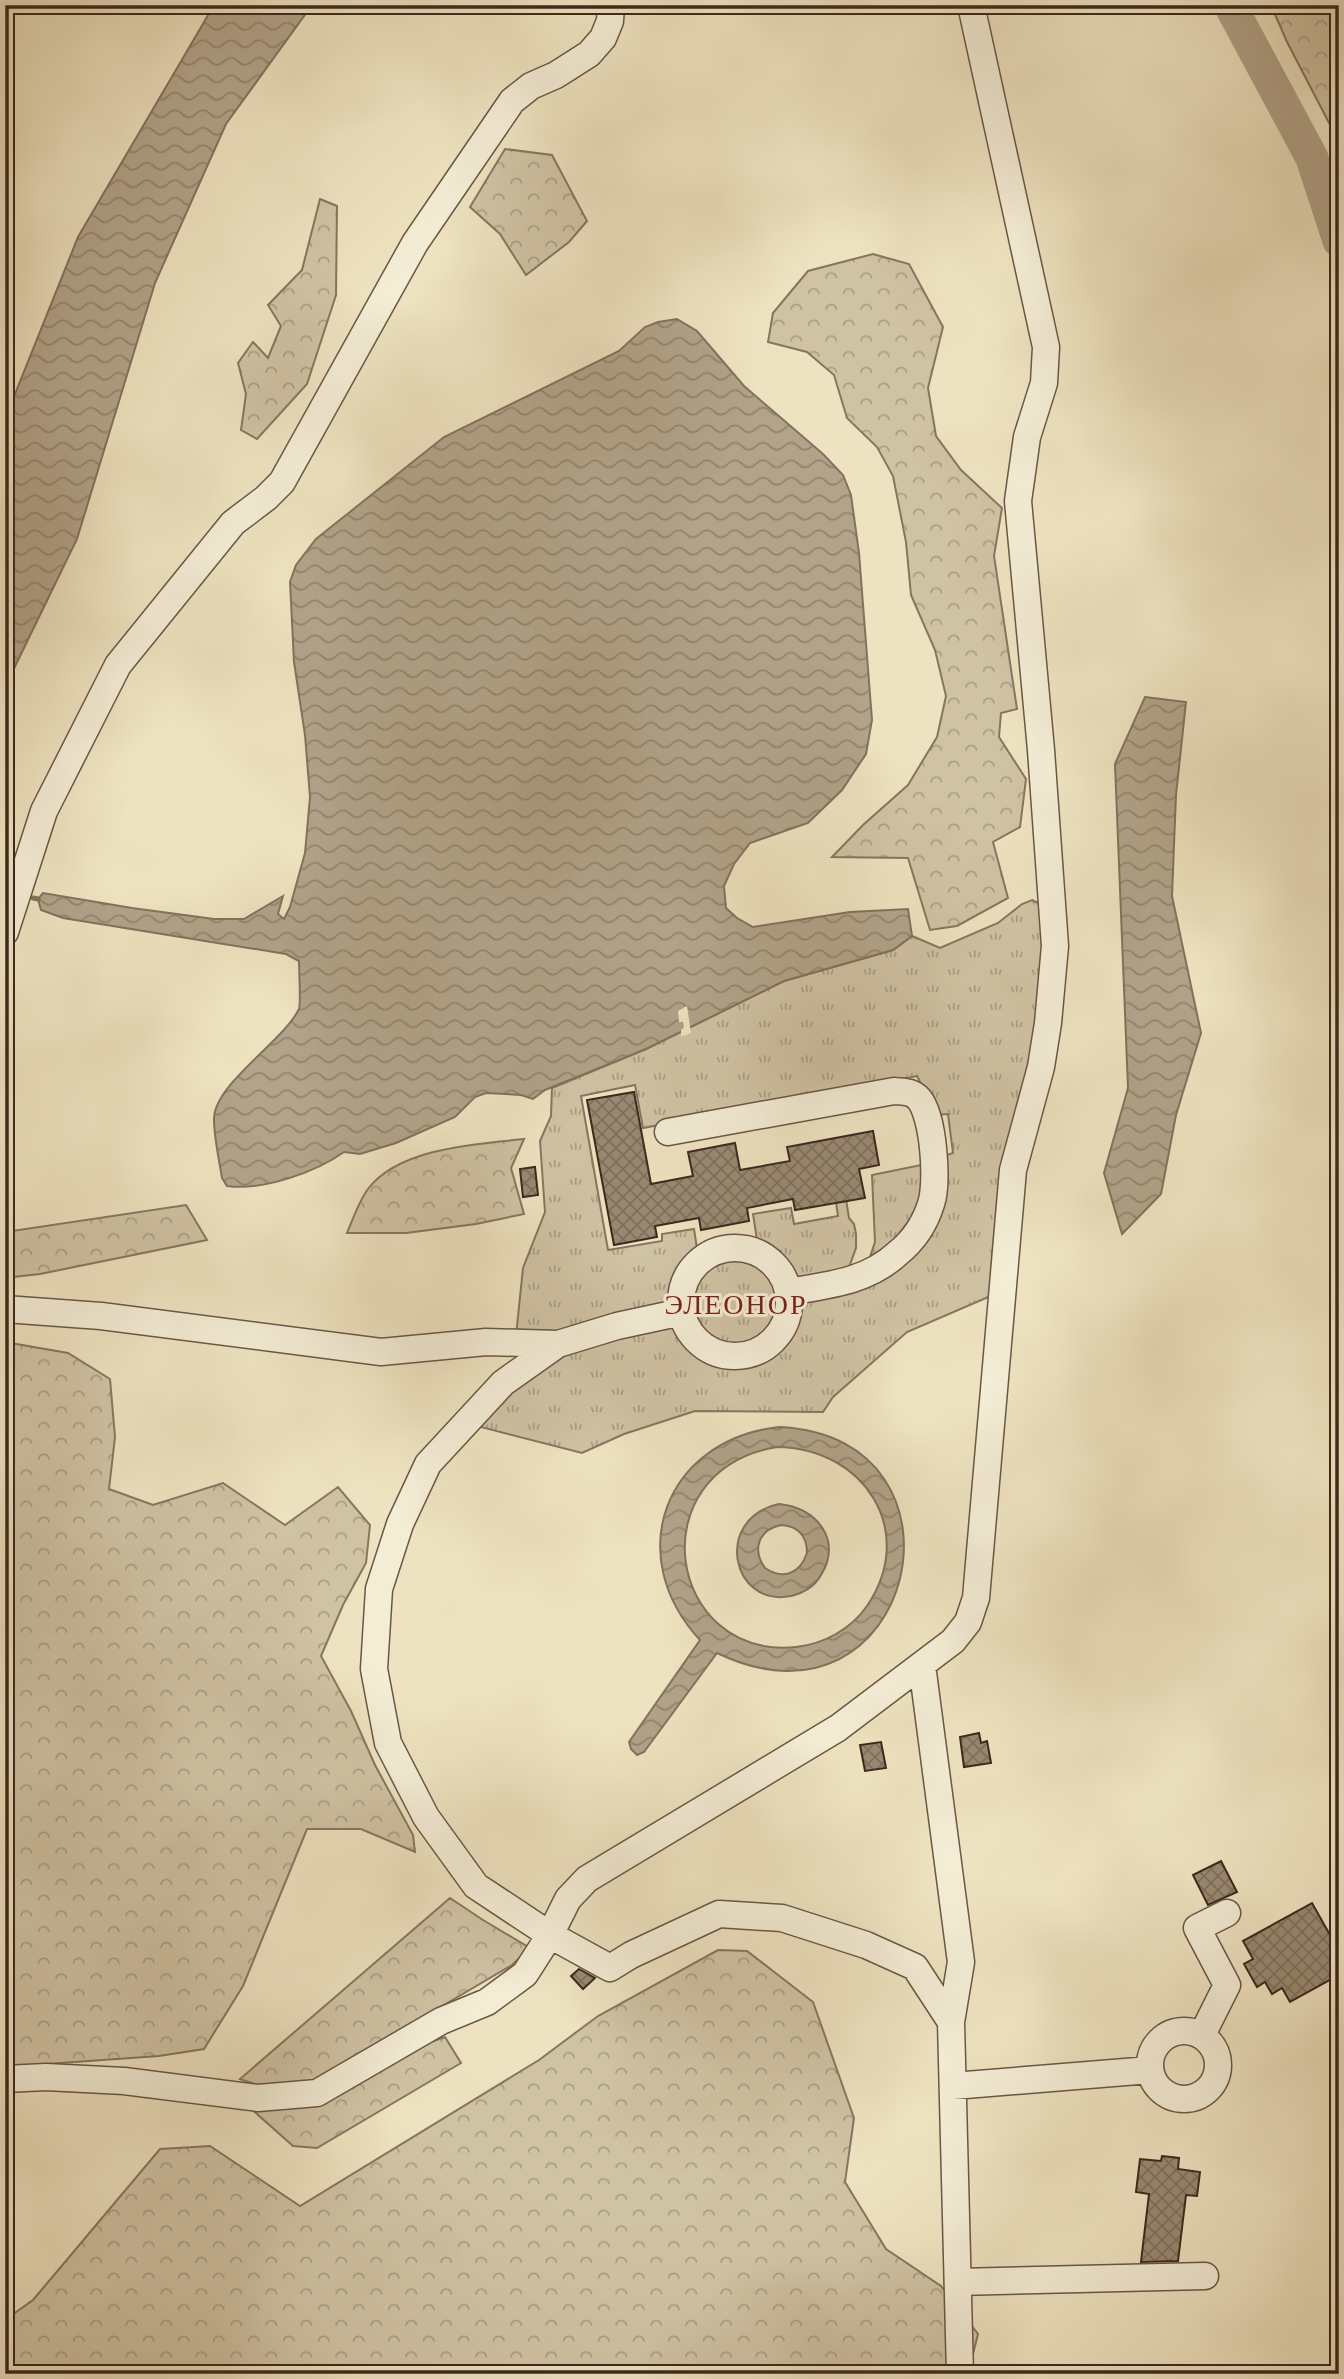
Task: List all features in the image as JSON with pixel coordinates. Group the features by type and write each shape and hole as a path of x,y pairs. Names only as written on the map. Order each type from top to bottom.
{"street":[{"path":"5,932 44,811 118,666 233,523 282,482 415,243 512,101 531,86 556,75 589,54 603,38 610,21 611,5"},
{"path":"5,2078 124,2081 258,2098 317,2093 441,2021 487,2002 525,1974 550,1936 568,1899 587,1879 838,1728 953,1641 968,1622 976,1598 1013,1170 1041,1066 1055,946 1041,750 1017,501 1027,437 1044,383 1046,347 971,5"},
{"path":"668,1132 894,1091 909,1092 919,1100 928,1122 935,1182 926,1217 916,1233 901,1251 873,1272 850,1282 788,1292"},
{"path":"725,1249 758,1253 772,1263 782,1276 788,1292 788,1311 782,1328 771,1343 754,1353 736,1356 717,1353 701,1344 688,1330 682,1312 681,1296 686,1279 695,1265 709,1255 725,1249"},
{"path":"5,1309 101,1316 382,1352 486,1342 558,1344"},
{"path":"682,1312 617,1326 558,1344 502,1383 428,1464 400,1524 379,1589 374,1669 388,1743 426,1817 476,1886 550,1936 610,1968 631,1955 719,1914 782,1918 866,1945 915,1967 951,2022"},
{"path":"922,1665 961,1962 951,2022 960,2374"},
{"path":"1202,2035 1227,1985 1197,1928 1227,1913"},
{"path":"1182,2031 1202,2035 1217,2056 1216,2078 1201,2095 1180,2099 1169,2096 1153,2081 1150,2070 1150,2059 1161,2039 1182,2031"},
{"path":"953,2086 1150,2070"},
{"path":"958,2282 1205,2276"}],"green space":[{"path":"1271,5 1339,5 1339,142 1287,42"},
{"path":"505,149 552,155 587,221 569,242 526,275 500,234 470,207"},
{"path":"320,199 337,206 336,295 307,384 257,439 241,430 246,394 238,363 253,342 268,358 281,326 268,305 302,270"},
{"path":"873,254 909,264 943,327 928,388 936,436 961,470 1002,508 994,556 1017,709 1001,713 999,737 1026,779 1020,827 993,842 1008,898 957,926 930,930 908,858 832,857 908,785 937,737 946,696 935,650 911,595 906,542 893,476 877,447 847,418 834,375 807,352 768,342 773,313 808,271"},
{"path":"1032,900 1042,905 1044,947 1037,1021 993,1295 907,1332 833,1397 823,1412 695,1411 624,1434 582,1453 477,1426 490,1407 578,1344 677,1324 698,1350 721,1361 745,1362 768,1353 786,1336 802,1301 884,1274 943,1156 953,1153 948,1114 937,1115 917,1076 643,1128 635,1085 581,1096 608,1250 662,1241 662,1234 694,1229 698,1255 682,1276 675,1302 575,1332 516,1336 523,1268 545,1212 540,1141 551,1116 552,1088 646,1049 784,981 893,950 912,936 940,948 998,923 1022,904"},
{"path":"524,1139 511,1168 524,1214 476,1224 406,1233 347,1233 368,1189 382,1175 399,1165 440,1150"},
{"path":"926,1164 918,1209 888,1248 869,1260 875,1242 872,1175"},
{"path":"843,1180 849,1218 854,1224 856,1234 856,1248 848,1270 794,1282 779,1261 758,1246 753,1214 791,1208 794,1224 838,1216 833,1181"},
{"path":"186,1205 207,1240 40,1274 5,1278 5,1232"},
{"path":"735,1261 751,1264 765,1273 774,1287 777,1303 774,1319 765,1333 751,1342 735,1345 719,1342 705,1333 696,1319 693,1303 696,1287 705,1273 719,1264"},
{"path":"5,1342 68,1353 110,1379 115,1437 109,1489 153,1505 223,1483 285,1525 338,1487 370,1525 366,1563 343,1605 321,1656 413,1835 415,1852 361,1829 307,1829 243,1986 204,2049 159,2056 5,2067"},
{"path":"450,1898 530,1948 512,1965 315,2081 272,2090 240,2079"},
{"path":"718,1950 747,1951 813,2002 854,2118 845,2182 886,2249 941,2286 978,2334 968,2374 5,2374 5,2320 33,2300 160,2149 210,2146 300,2206 539,2060 598,2016"},
{"path":"445,2037 461,2063 317,2148 293,2146 248,2106"}],"water":[{"path":"214,5 312,5 226,124 155,283 77,539 5,687 5,419 78,237"},
{"path":"677,319 697,331 744,386 823,454 843,475 851,495 859,553 872,720 866,754 842,790 808,823 750,843 734,864 724,886 726,908 753,927 850,912 908,909 912,936 893,950 784,981 646,1049 545,1090 533,1099 521,1095 486,1093 475,1097 455,1117 396,1143 360,1154 344,1152 304,1173 272,1183 227,1186 222,1178 216,1141 214,1119 217,1106 225,1092 291,1022 299,1009 299,961 286,954 63,918 41,910 38,899 43,893 214,919 244,919 283,896 278,914 284,919 305,853 310,797 305,735 294,662 290,582 296,565 316,539 444,437 619,351 645,327"},
{"path":"1145,697 1186,702 1176,795 1172,896 1201,1033 1176,1115 1161,1194 1122,1234 1104,1173 1128,1088 1115,764"},
{"path":"779,1427 844,1443 884,1479 903,1528 900,1579 878,1626 839,1659 785,1671 717,1653 644,1752 637,1755 629,1742 700,1640 676,1607 663,1573 660,1539 667,1507 683,1478 707,1454 739,1436","holes":["777,1447 808,1451 835,1462 857,1478 874,1499 884,1523 887,1550 881,1578 861,1614 827,1639 796,1647 752,1643 719,1625 696,1596 686,1561 687,1524 703,1490 732,1463"]},
{"path":"779,1504 792,1506 804,1511 822,1528 829,1550 827,1562 818,1579 800,1593 771,1596 755,1589 743,1576 738,1560 738,1542 745,1526 758,1512","holes":["781,1525 792,1527 800,1533 807,1553 800,1566 784,1574 765,1568 758,1548 762,1536"]}],"pier":[{"path":"687,1006 691,1033 681,1037 684,1027 683,1022 679,1022 678,1011"}],"building":[{"path":"634,1092 651,1184 693,1176 688,1152 735,1143 740,1170 790,1161 787,1147 873,1131 879,1165 859,1169 865,1198 795,1210 793,1199 747,1208 749,1221 701,1230 699,1218 655,1226 657,1237 614,1245 587,1100"},
{"path":"535,1167 538,1195 523,1197 520,1169"},
{"path":"979,1733 981,1743 987,1741 991,1763 964,1767 960,1737"},
{"path":"881,1742 886,1768 865,1771 860,1745"},
{"path":"1221,1861 1237,1892 1208,1905 1193,1875"},
{"path":"1312,1903 1339,1951 1339,1975 1290,2002 1282,1988 1272,1994 1265,1982 1257,1987 1244,1964 1253,1959 1243,1941"},
{"path":"579,1969 595,1978 583,1989 571,1976"},
{"path":"1162,2156 1179,2158 1178,2169 1200,2172 1197,2196 1186,2195 1178,2261 1141,2262 1149,2194 1136,2192 1140,2159 1161,2161"}],"waterway":[{"path":"1230,5 1312,158 1339,241"},
{"path":"33,898 38,899"}],"district":[{"name":"ЭЛЕОНОР","path":"736,1304"}]}
